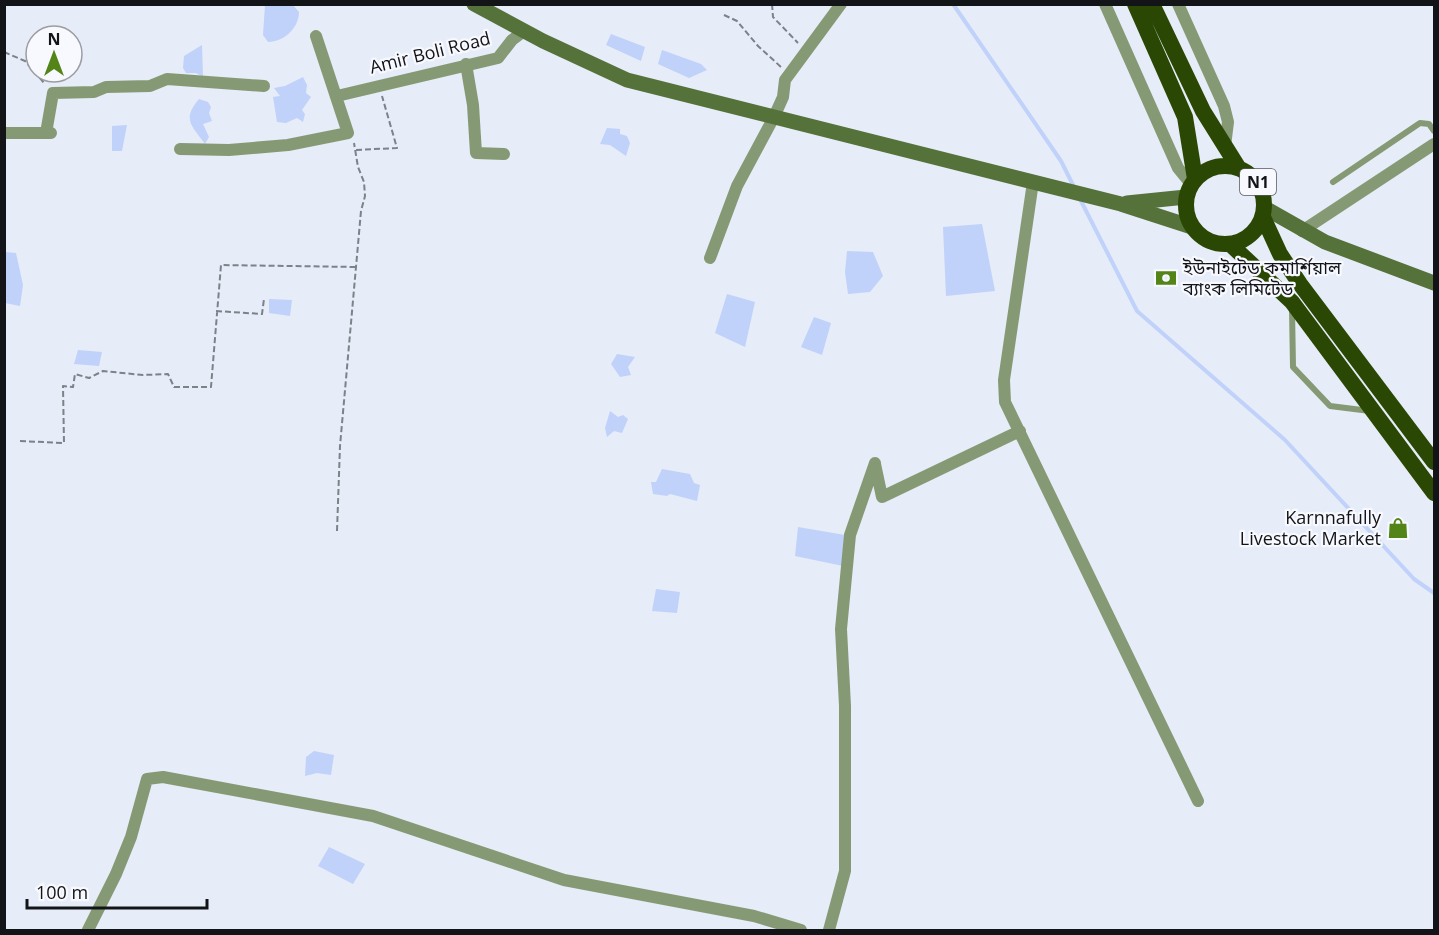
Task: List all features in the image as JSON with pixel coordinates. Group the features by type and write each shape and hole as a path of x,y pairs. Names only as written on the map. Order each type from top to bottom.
{"highway":[{"name":"N1","path":"1135,4 1175,73 1203,111 1238,167"},
{"name":"N1","path":"1152,4 1175,73 1185,117 1191,187 1186,213 1192,227"},
{"name":"N1","path":"1191,187 1208,169 1222,165 1238,167 1259,183 1264,195 1264,212 1280,254 1434,462"},
{"name":"N1","path":"1230,244 1244,240 1256,230 1264,212"},
{"path":"1192,227 1203,237 1215,243 1230,244 1292,302 1434,493"}],"main road":[{"path":"474,4 524,31 627,80 1121,204 1192,227"},
{"path":"1121,204 1191,187"},
{"path":"1264,212 1302,231 1434,281"}],"street":[{"path":"710,258 737,186 783,97 785,80 841,4"},
{"path":"1105,4 1178,168 1191,187"},
{"path":"1178,4 1224,106 1228,122 1225,146"},
{"name":"Amir Boli Road","path":"337,96 498,58 512,40 524,31"},
{"path":"180,148 230,150 288,145 348,133 316,36"},
{"path":"466,64 473,105 476,153 504,154"},
{"path":"4,133 50,133 53,93 94,92 106,87 150,86 167,79 264,86"},
{"path":"1302,231 1434,144"},
{"path":"1033,182 1003,393 1005,402 1198,801"},
{"path":"829,930 845,871 845,706 841,629 850,535 875,463 882,497 1020,431"},
{"path":"88,930 123,855 147,779 163,777 373,816 564,880 754,916 801,930"}],"lane":[{"path":"1333,182 1420,123 1429,124 1434,131"},
{"path":"1292,302 1293,367 1330,406 1376,412"}],"path":[{"path":"772,4 773,17 804,52"},
{"path":"724,15 737,21 758,46 790,75"},
{"path":"4,52 25,61 53,93"},
{"path":"355,150 397,148 378,85"},
{"path":"337,531 341,436 365,196 354,141 348,133"},
{"path":"20,441 64,443 63,386 73,387 75,374 89,378 103,371 143,375 168,374 174,387 212,387 221,265 357,267"},
{"path":"216,311 261,314 264,299"}],"water":[{"path":"265,5 293,5 299,12 293,29 280,40 268,42 263,35"},
{"path":"611,34 645,47 641,61 606,45"},
{"path":"202,45 203,77 196,73 186,73 183,68 184,56"},
{"path":"662,50 701,64 707,70 689,78 658,64"},
{"path":"303,77 307,85 306,93 311,97 302,110 305,114 303,122 297,118 286,123 277,122 273,97 280,96 274,88 285,86"},
{"path":"199,99 208,102 211,107 209,113 212,121 203,124 209,137 205,144 190,122 191,112"},
{"path":"127,125 122,151 112,151 112,126"},
{"path":"607,128 620,129 620,134 627,136 630,143 626,156 610,145 600,144"},
{"path":"982,224 995,291 946,296 943,227"},
{"path":"847,251 873,252 883,276 870,292 848,294 845,272"},
{"path":"5,252 16,253 23,285 20,306 5,303"},
{"path":"727,294 755,302 745,347 715,333"},
{"path":"269,299 292,300 290,316 269,313"},
{"path":"814,317 831,323 822,355 801,347"},
{"path":"78,350 102,352 99,366 74,364"},
{"path":"617,354 635,357 628,367 631,375 620,377 611,364"},
{"path":"610,411 618,417 623,415 628,419 622,433 614,431 607,437 605,428"},
{"path":"662,469 690,474 694,483 700,485 697,501 670,494 667,496 653,494 651,482 656,482"},
{"path":"798,527 845,535 843,566 795,556"},
{"path":"656,589 680,592 677,613 652,611"},
{"path":"314,751 334,755 331,775 317,773 305,776 306,757"},
{"path":"329,847 365,864 353,884 318,866"}],"waterway":[{"path":"953,4 1061,161 1074,187"},
{"path":"1080,199 1137,311 1285,440 1414,579 1434,593"}],"place":[{"name":"ইউনাইটেড কমার্শিয়াল ব্যাংক লিমিটেড","path":"1166,278"},
{"name":"Karnnafully Livestock Market","path":"1398,528"}]}
